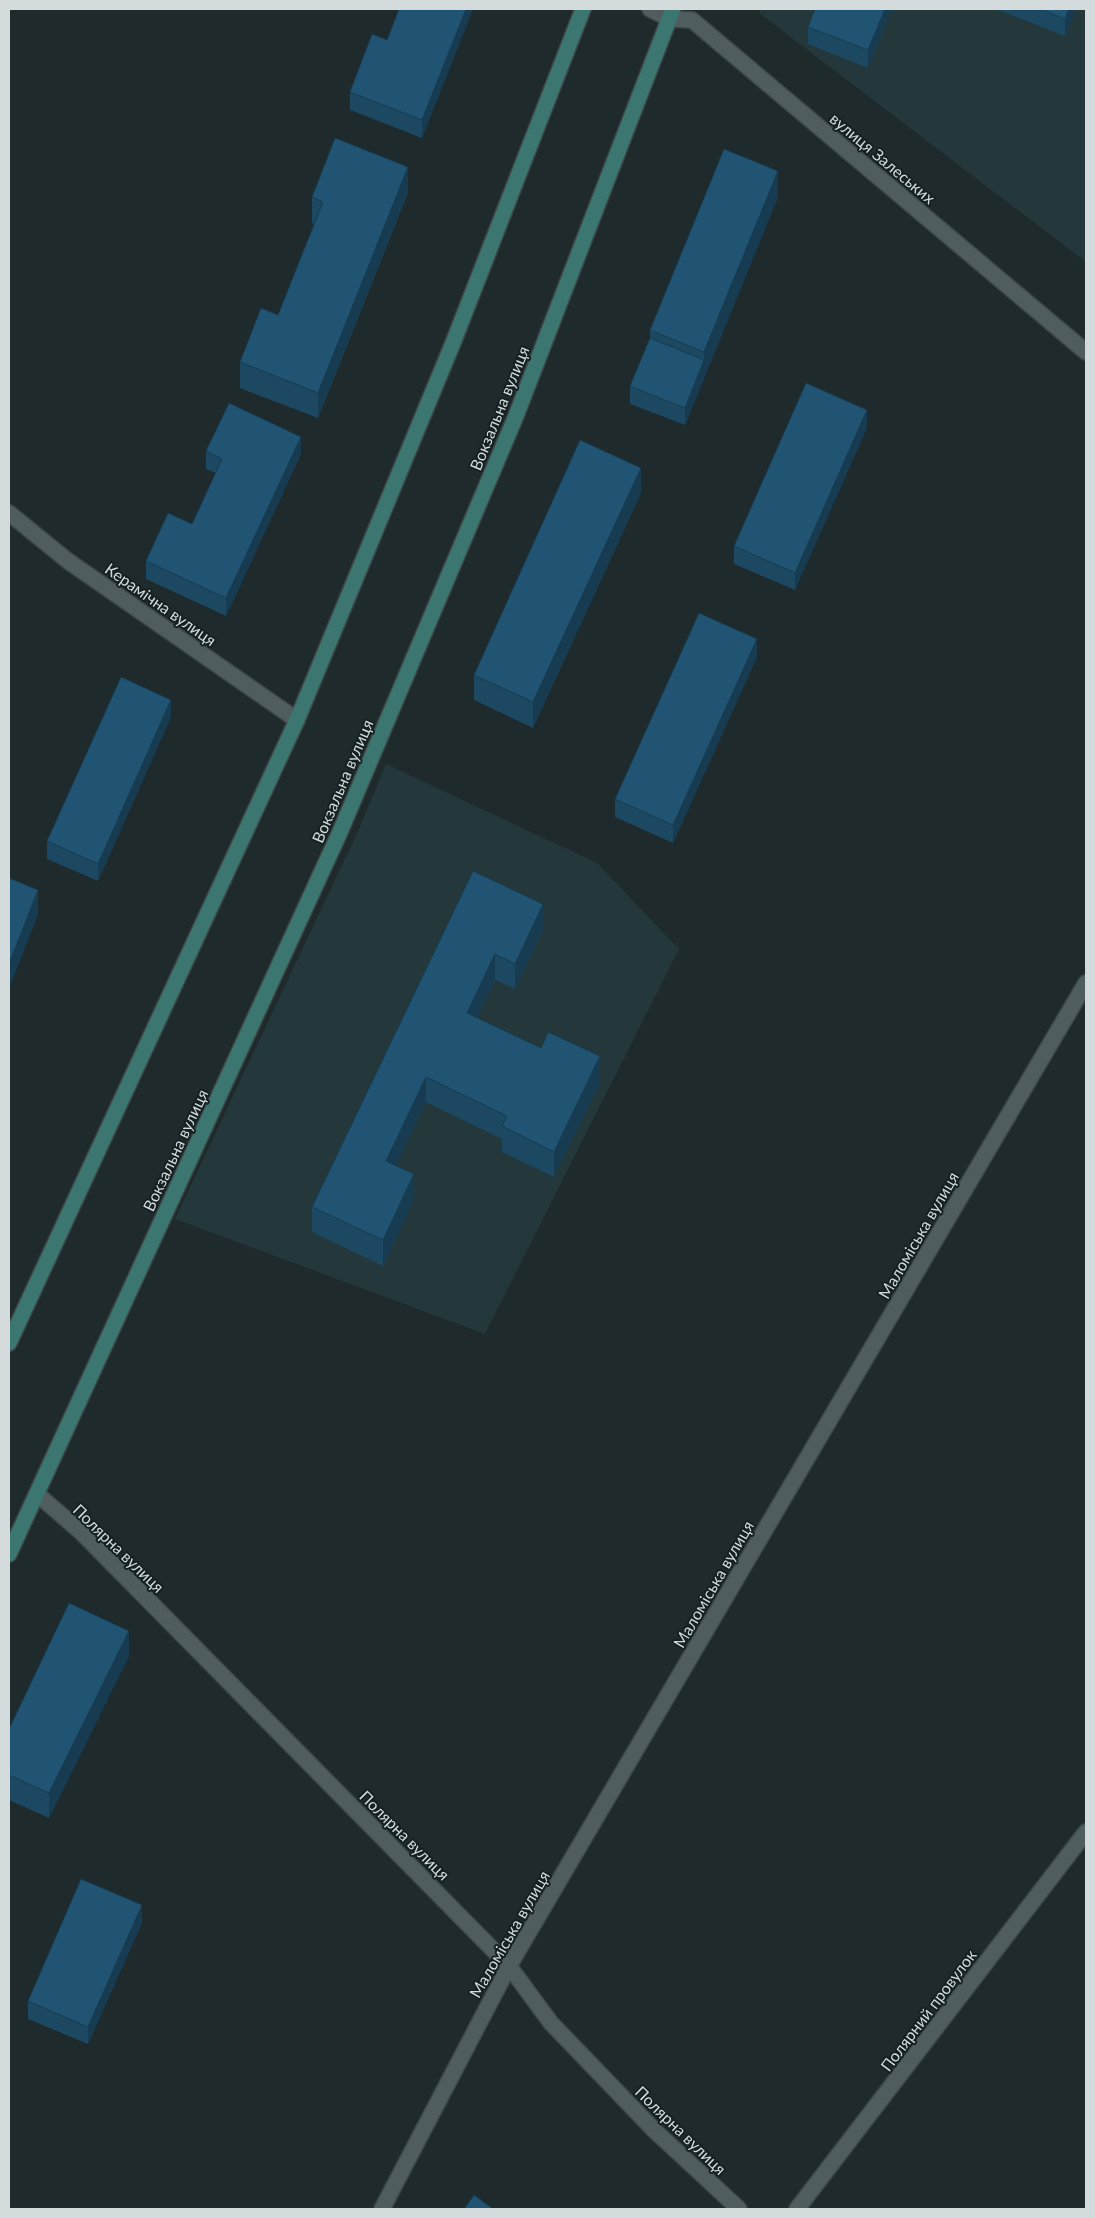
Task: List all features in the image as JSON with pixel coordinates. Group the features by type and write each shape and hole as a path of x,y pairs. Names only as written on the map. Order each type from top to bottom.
{"street":[{"path":"9,1343 297,720 453,343 583,9"},
{"name":"вулиця Залеських","path":"650,9 692,20 1086,352"},
{"name":"Вокзальна вулиця","path":"9,1554 344,823 516,416 672,14"},
{"name":"Керамічна вулиця","path":"9,513 68,561 297,720"},
{"name":"Маломіська вулиця","path":"382,2209 509,1966 1086,983"},
{"name":"Полярна вулиця","path":"36,1494 80,1532 509,1966 551,2023 655,2131 739,2209"},
{"name":"Полярний провулок","path":"797,2209 1086,1832"}],"shaded area":[{"path":"760,9 1086,9 1086,262 759,13"},
{"path":"386,764 597,863 679,949 485,1334 175,1219 358,831"}],"building":[{"path":"399,9 466,9 422,120 350,92 372,34 387,40"},
{"path":"815,9 885,9 868,50 808,27"},
{"path":"1040,9 1069,9 1065,19"},
{"path":"335,138 408,167 318,393 240,362 261,308 278,315 323,202 312,197"},
{"path":"724,149 778,171 704,352 650,330"},
{"path":"650,338 704,360 685,408 630,386"},
{"path":"806,383 867,410 795,573 734,546"},
{"path":"229,403 301,437 226,598 146,561 168,513 192,524 222,459 206,451"},
{"path":"580,440 641,468 533,702 474,675"},
{"path":"699,613 757,639 673,825 615,799"},
{"path":"121,677 171,700 98,864 47,841"},
{"path":"473,871 543,904 515,964 495,954 467,1013 541,1048 548,1032 600,1056 554,1152 502,1126 507,1116 426,1077 386,1161 414,1174 383,1240 312,1207"},
{"path":"9,878 38,890 9,964"},
{"path":"69,1603 129,1631 49,1793 9,1775 9,1729"},
{"path":"81,1879 142,1905 88,2027 28,2001"},
{"path":"474,2195 493,2209 464,2209"}]}
